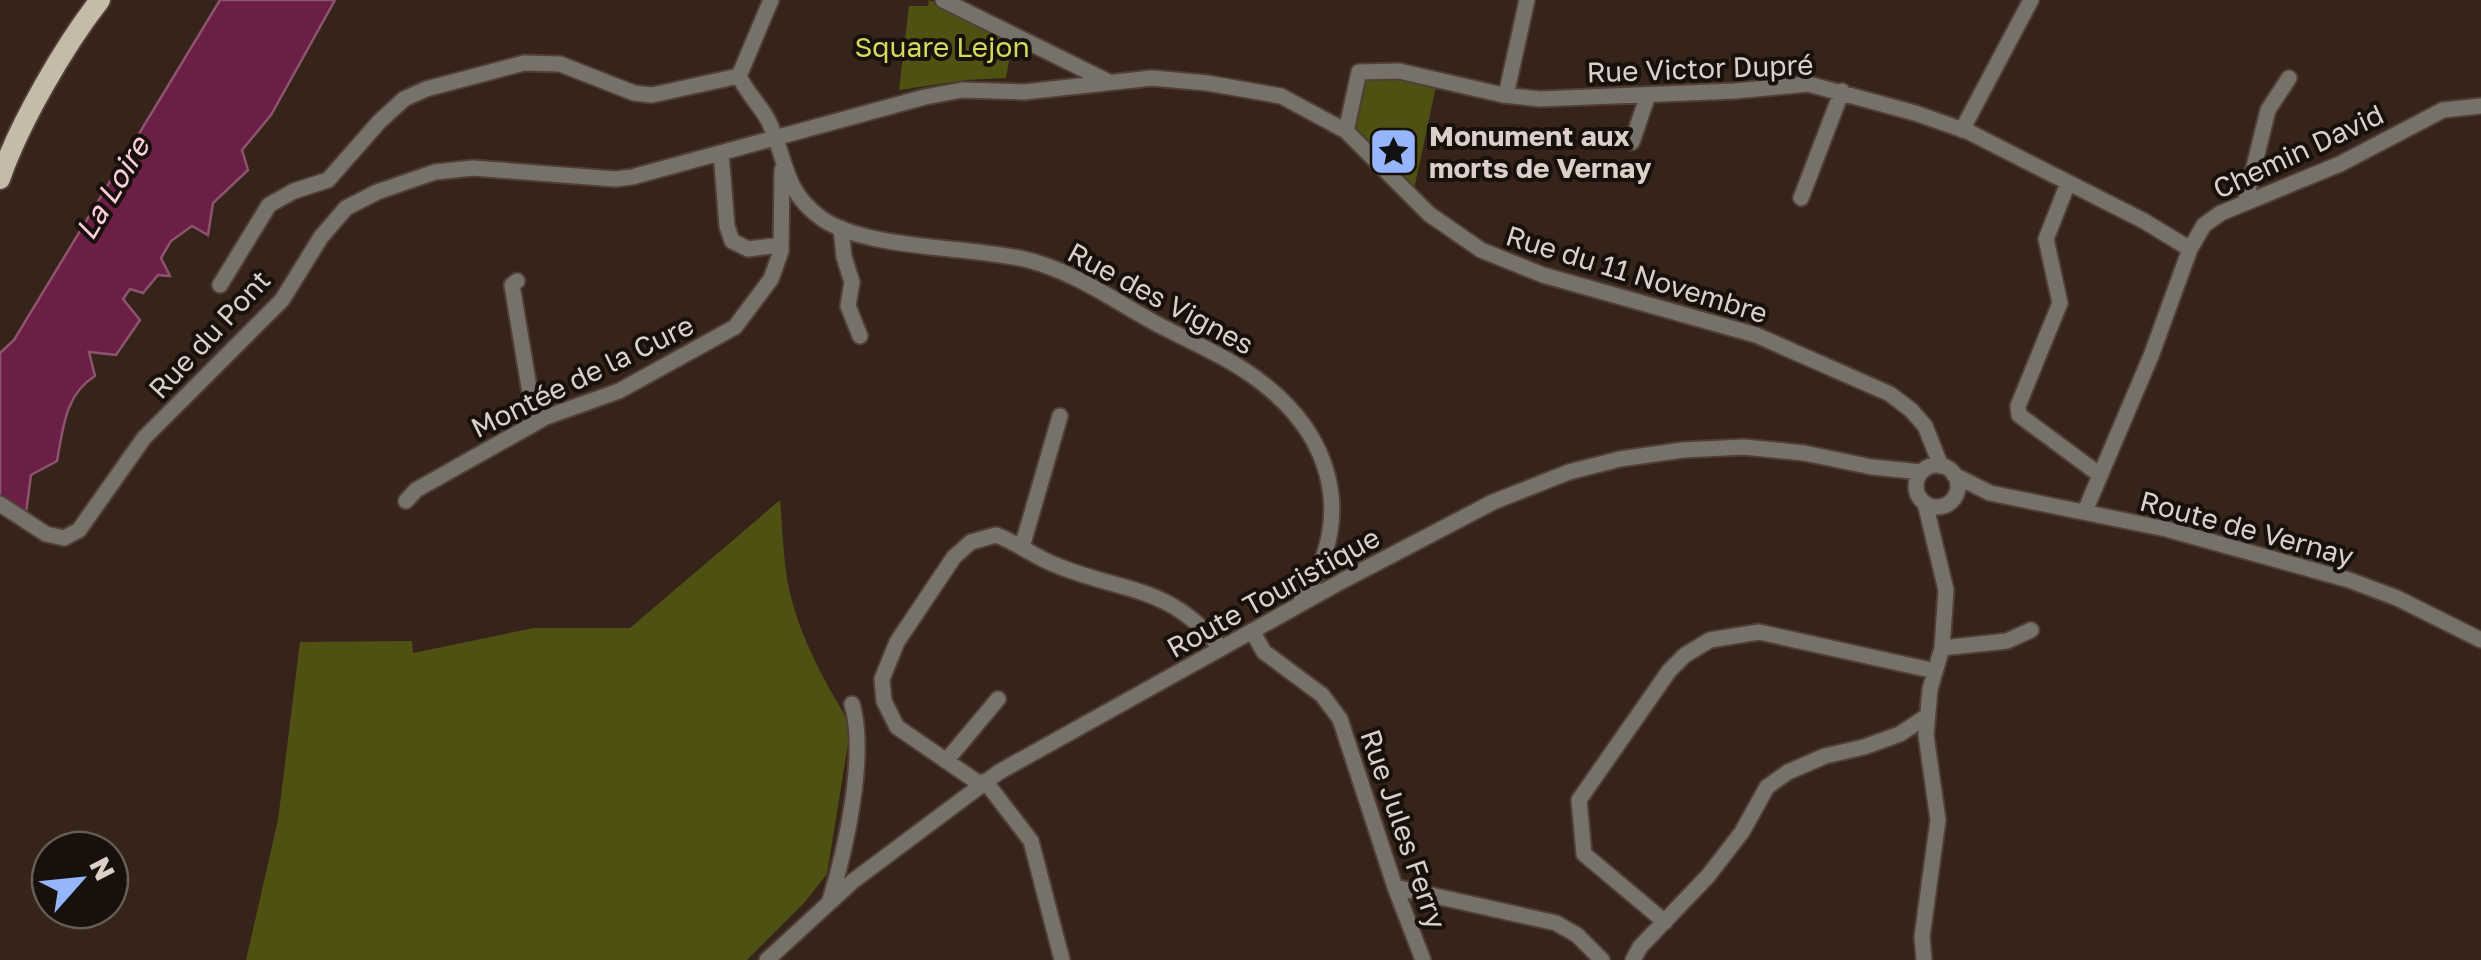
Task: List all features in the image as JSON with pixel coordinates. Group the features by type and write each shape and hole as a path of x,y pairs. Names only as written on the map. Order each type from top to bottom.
{"main road":[{"path":"0,180 52,76 100,0"}],"street":[{"path":"943,0 1108,81"},
{"path":"1506,95 1527,0"},
{"path":"1962,130 2031,0"},
{"path":"220,284 269,206 294,190 328,180 404,100 426,89 524,63 560,64 634,93 652,95 739,76 774,1"},
{"name":"Rue Victor Dupré","path":"1346,131 1359,72 1399,71 1540,99 1648,96 1808,84 1962,130 2144,220 2190,249"},
{"name":"Rue des Vignes","path":"739,76 770,124 782,166 804,202 822,219 841,228 910,244 1026,260 1070,274 1242,368 1272,390 1319,446 1328,472 1331,508 1326,554 1297,606"},
{"name":"Rue du 11 Novembre","path":"773,136 962,90 1024,92 1152,78 1207,82 1281,96 1346,131 1429,214 1480,250 1543,276 1756,336 1890,394 1912,410 1925,426 1936,470"},
{"path":"2245,203 2268,110 2289,78"},
{"path":"1800,198 1842,92"},
{"path":"1632,142 1648,96"},
{"name":"Chemin David","path":"2084,512 2151,356 2190,249 2204,225 2221,213 2340,164 2443,110 2481,106"},
{"name":"Rue du Pont","path":"0,504 46,534 64,538 79,530 144,438 282,300 320,237 346,208 377,192 435,172 472,168 615,179 773,136"},
{"path":"721,153 727,226 732,240 748,248 781,244"},
{"name":"Montée de la Cure","path":"406,501 416,490 535,423 618,391 735,327 771,279 781,244 782,166"},
{"path":"2068,183 2046,240 2060,302 2018,406 2019,414 2100,475"},
{"path":"841,228 852,282 848,306 860,336"},
{"path":"518,281 512,285 535,423"},
{"path":"1022,547 1060,416"},
{"name":"Route Touristique","path":"767,960 853,881 983,783 1342,581 1494,502 1569,472 1620,459 1683,450 1744,447 1804,452 1872,467 1936,470"},
{"name":"Route Touristique","path":"1872,467 1907,485 1922,500"},
{"path":"1924,960 1922,937 1938,820 1926,734 1942,648 1946,590 1934,532 1916,484 1936,470 1958,488 1945,505 1934,532"},
{"name":"Route de Vernay","path":"1936,470 1990,493 2255,552 2349,580 2397,598 2481,640"},
{"name":"Route de Vernay","path":"1945,505 1990,493"},
{"path":"1922,500 1945,505"},
{"path":"1062,960 1031,841 983,783 897,727 882,690 886,664 897,642 954,557 971,542 996,535 1056,566 1157,596 1190,617 1221,648"},
{"path":"1326,554 1333,577 1342,581"},
{"path":"1942,648 2007,640 2031,630"},
{"name":"Rue Jules Ferry","path":"1252,631 1264,652 1322,695 1340,718 1423,960"},
{"path":"1665,922 1584,854 1579,800 1634,716 1684,655 1710,640 1760,632 1935,671"},
{"path":"946,761 998,699"},
{"path":"829,904 840,868 859,739 852,704"},
{"path":"1634,960 1640,947 1720,861 1742,832 1767,787 1788,772 1824,756 1900,734 1928,716"},
{"path":"1395,887 1556,922 1577,934 1602,960"}],"green space":[{"name":"Square Lejon","path":"929,0 1013,37 1006,78 899,90 909,6 928,6"},
{"path":"1398,75 1437,82 1414,189 1353,127 1363,77"},
{"path":"780,500 786,572 795,612 820,670 851,725 827,874 747,960 246,960 278,820 300,642 412,641 413,653 534,628 630,628"}],"water":[{"name":"La Loire","path":"220,0 335,0 271,115 242,150 248,170 213,203 208,235 192,226 171,241 161,258 170,276 158,275 143,293 130,289 123,299 140,320 116,355 89,352 95,376 71,402 57,461 31,475 26,513 0,506 0,353 14,340"}],"place":[{"name":"Monument aux morts de Vernay","path":"1394,151"}]}
